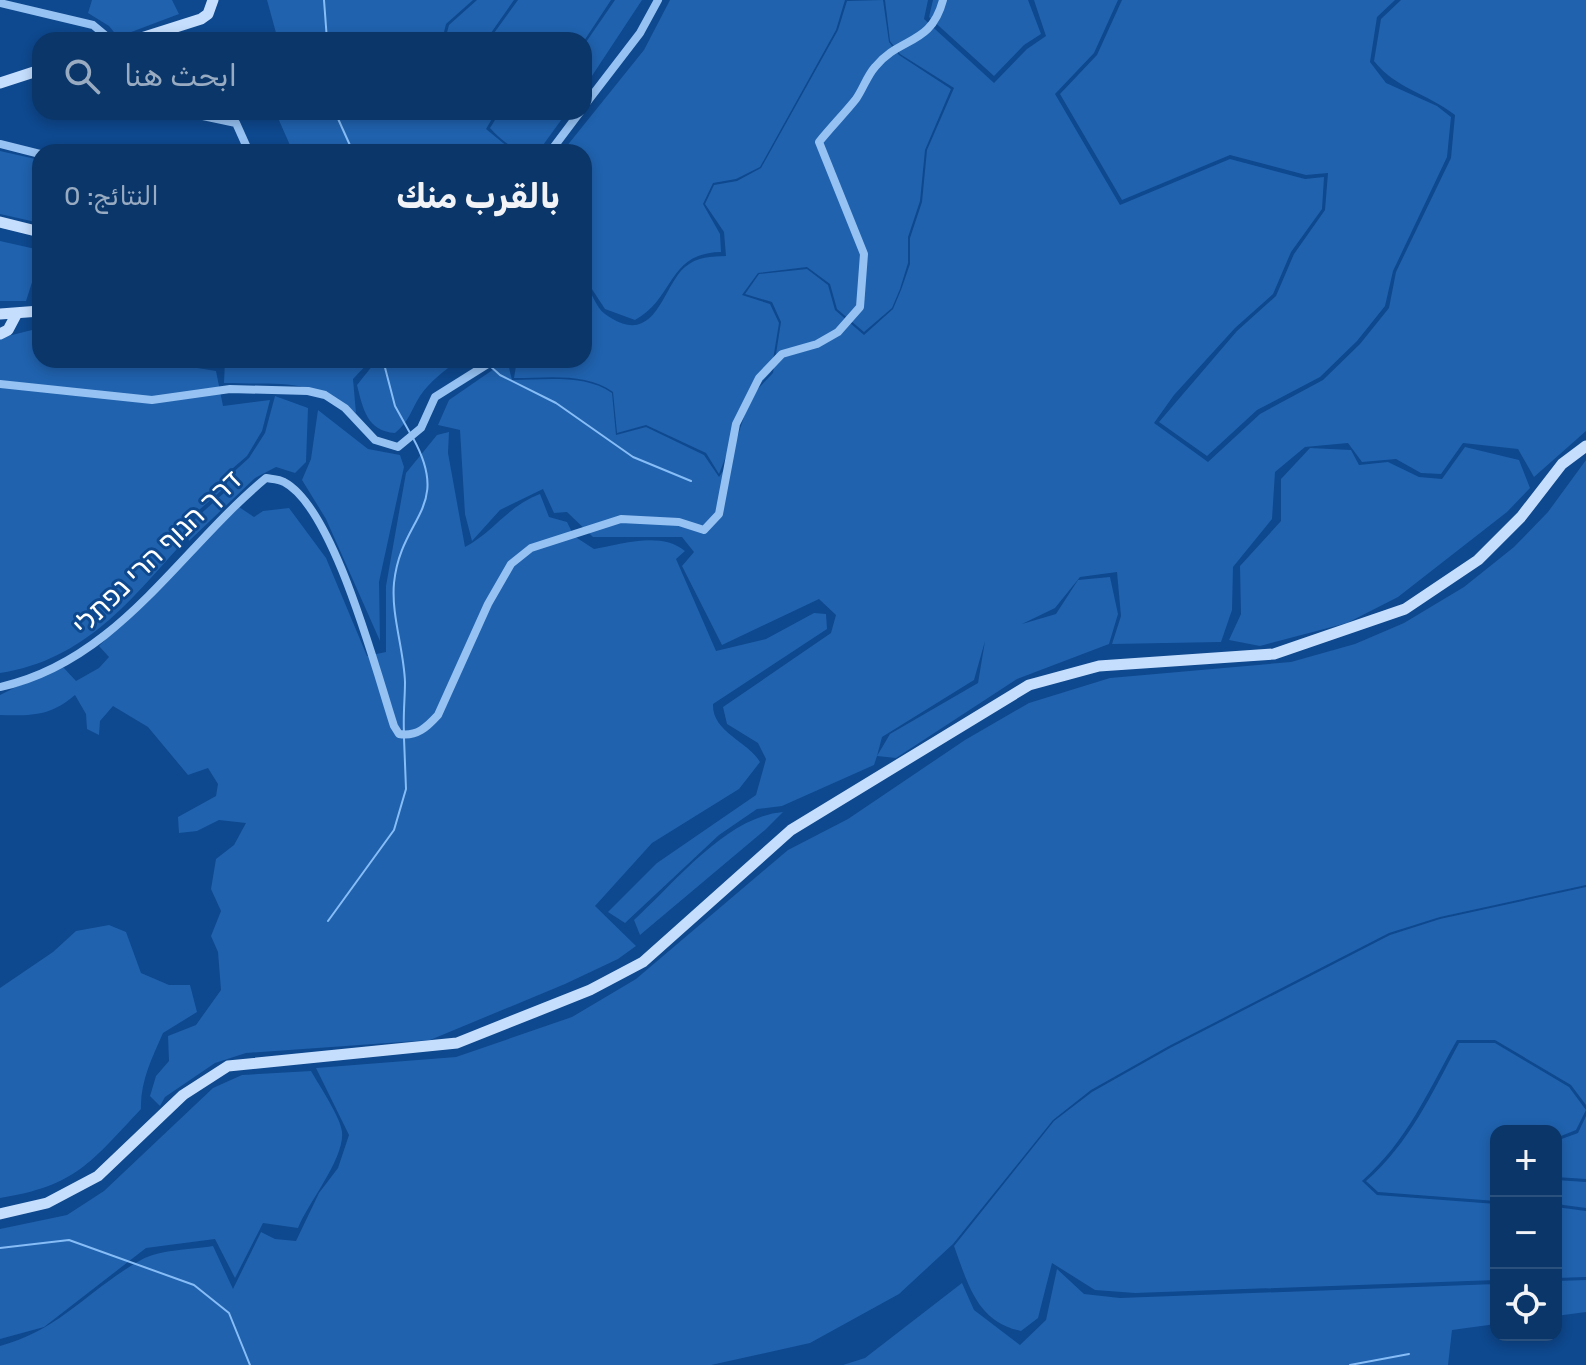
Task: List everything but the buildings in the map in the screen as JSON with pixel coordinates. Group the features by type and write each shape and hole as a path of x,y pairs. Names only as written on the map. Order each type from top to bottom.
{"main road":[{"path":"160,32 208,14 213,0"},
{"path":"0,83 32,73"},
{"path":"0,222 32,230"},
{"path":"0,314 32,312"},
{"path":"0,334 8,330 17,313"},
{"path":"0,1214 47,1203 98,1176 183,1095 228,1066 457,1043 590,990 643,962 791,830 1029,685 1099,666 1274,654 1405,609 1478,560 1521,517 1562,464 1586,446"}],"street":[{"path":"592,96 640,33 658,0"},
{"name":"דרך הנוף הרי נפתלי","path":"0,687 29,681 83,654 124,621 266,478 284,482 301,498 327,535 349,589 394,726 399,734 407,735 424,730 438,715 488,604 511,564 531,548 621,519 679,522 704,530 719,514 736,424 759,378 782,354 817,344 838,332 860,307 864,254 819,142 854,102 873,68 892,51 923,36 937,21 943,0"},
{"path":"0,3 93,25 101,32"},
{"path":"222,120 236,123 245,144"},
{"path":"556,144 574,120"},
{"path":"0,144 32,152"},
{"path":"0,384 152,400 230,389 308,391 325,395 345,408 375,440 398,447 421,428 435,397 481,368"}],"shaded area":[{"path":"92,0 172,0 179,14 131,32 114,32 88,13"},
{"path":"267,0 473,0 446,24 444,32 276,32"},
{"path":"477,0 514,0 492,32 447,32 449,25"},
{"path":"518,0 611,0 590,32 495,32"},
{"path":"615,0 642,0 592,76 592,33"},
{"path":"670,0 845,0 836,30 760,167 736,179 713,183 703,204 720,234 721,252 703,254 691,260 681,268 648,311 635,320 605,309 592,289 592,144 568,144 588,120 592,120 592,115 644,50"},
{"path":"883,0 889,42 899,55 951,89 925,150 920,201 908,237 908,263 892,308 864,332 837,309 830,284 807,267 758,273 742,295 770,304 779,323 771,372 750,395 719,474 706,453 646,425 617,433 613,392 602,386 579,379 514,378 516,368 592,368 592,295 605,314 622,323 636,325 656,312 677,276 690,263 726,256 724,232 705,204 714,185 737,181 761,168 838,30 847,1"},
{"path":"885,0 928,0 924,19 994,83 1027,49 1046,36 1034,0 1118,0 1094,53 1055,94 1120,205 1230,159 1305,179 1324,177 1322,209 1291,252 1273,294 1235,328 1174,395 1154,423 1208,462 1260,414 1323,380 1360,344 1389,308 1396,272 1451,158 1455,115 1392,78 1374,61 1381,19 1401,0 1586,0 1586,431 1534,477 1518,449 1463,443 1441,474 1421,473 1396,459 1362,462 1348,443 1305,447 1275,472 1272,519 1233,567 1232,610 1221,642 1112,644 1121,616 1117,572 1080,577 1055,608 1022,624 1056,614 1078,580 1110,577 1118,614 1109,644 1017,679 896,758 877,756 874,765 782,806 757,809 719,835 625,923 608,912 657,863 756,795 766,759 758,743 727,724 723,707 831,633 836,615 819,599 722,645 682,566 694,552 682,537 593,537 567,512 554,513 543,489 500,510 472,541 465,514 460,430 438,425 449,400 495,368 509,368 512,380 564,379 601,387 612,393 616,435 646,427 704,455 719,477 729,462 751,396 773,373 781,322 772,302 745,294 759,274 807,269 828,285 835,310 864,335 893,309 910,264 910,238 922,202 927,150 954,88 900,54 890,41","holes":["985,641 978,683 890,734 877,756 882,737 974,680"]},
{"path":"933,0 1028,0 1041,34 1024,45 994,76 929,17"},
{"path":"1122,0 1395,0 1377,17 1370,62 1386,83 1437,106 1451,117 1447,157 1393,271 1385,306 1357,341 1320,377 1257,410 1207,456 1159,422 1237,331 1276,296 1294,254 1325,210 1328,173 1306,175 1230,155 1122,200 1060,94 1097,55"},
{"path":"279,120 491,120 486,129 504,144 289,144"},
{"path":"495,120 561,120 544,144 508,144 490,128"},
{"path":"0,151 32,158 32,221 0,214"},
{"path":"0,241 32,248 32,282 26,301 0,301"},
{"path":"32,330 32,368 197,368 216,371 223,406 270,400 262,431 247,456 225,475 222,490 192,516 183,532 185,540 145,585 81,641 30,666 0,673 0,338"},
{"path":"225,368 363,368 353,379 356,413 340,401 309,388 224,383"},
{"path":"371,368 448,368 429,385 395,433 372,423 364,410 357,385"},
{"path":"275,396 308,408 306,462 295,473 276,467 255,478 189,541 187,533 195,519 225,492 228,477 249,458 265,433"},
{"path":"318,410 368,449 400,455 404,467 379,582 380,641 326,519 302,480 311,459"},
{"path":"449,432 448,453 465,547 518,506 540,494 549,517 567,522 574,536 594,549 653,540 675,545 685,551 676,559 716,651 766,639 814,613 826,614 827,629 713,704 718,722 760,762 739,789 652,843 595,906 636,946 618,959 430,1040 246,1053 215,1063 165,1097 160,1106 150,1096 156,1076 169,1061 168,1036 196,1025 221,990 218,952 211,936 221,911 211,889 216,859 234,845 246,823 219,820 197,831 179,833 178,817 216,796 218,784 208,768 188,775 148,727 113,706 100,721 99,735 87,729 86,714 75,695 49,711 31,715 0,715 0,695 54,668 63,667 76,681 99,668 109,657 99,646 239,507 254,517 263,511 289,508 326,558 367,656 386,652 386,586 406,473 437,435"},
{"path":"1465,447 1519,460 1530,488 1507,512 1398,597 1347,623 1260,646 1229,640 1241,614 1240,566 1281,521 1281,479 1310,448 1351,450 1359,465 1388,462 1419,477 1442,479"},
{"path":"1586,460 1586,885 1440,917 1389,933 1169,1046 1091,1090 1053,1120 953,1244 899,1294 810,1343 711,1365 0,1365 0,1346 40,1330 122,1271 149,1256 213,1246 233,1289 261,1232 275,1239 296,1241 319,1193 338,1168 349,1135 316,1068 456,1057 572,1017 636,979 788,850 848,819 965,740 1029,703 1110,678 1291,662 1355,644 1404,623 1464,587 1514,547 1548,512"},
{"path":"783,812 640,935 634,920 702,854 741,826"},
{"path":"1586,887 1586,1105 1571,1085 1495,1040 1457,1040 1404,1132 1362,1181 1377,1195 1490,1204 1490,1280 1135,1293 1095,1290 1052,1263 1038,1318 1021,1331 1006,1326 984,1310 970,1287 954,1246 1054,1121 1092,1092 1170,1048 1390,935 1440,919"},
{"path":"109,925 126,932 141,973 169,985 190,985 197,1012 163,1033 145,1080 141,1109 109,1144 65,1179 26,1193 0,1198 0,988 53,952 76,931"},
{"path":"1459,1043 1495,1043 1569,1087 1586,1110 1576,1130 1562,1136 1562,1125 1490,1125 1490,1201 1378,1192 1366,1181 1395,1151 1429,1099"},
{"path":"311,1071 342,1132 338,1154 298,1228 263,1223 235,1278 215,1239 146,1248 44,1327 0,1339 0,1229 67,1215 104,1191 213,1088 242,1075"},
{"path":"1586,1116 1586,1179 1562,1177 1562,1139 1578,1133"},
{"path":"1562,1180 1586,1182 1586,1208 1562,1205"},
{"path":"1562,1208 1586,1211 1586,1277 1562,1278"},
{"path":"1057,1269 1084,1294 1120,1298 1490,1284 1490,1325 1452,1330 1448,1365 843,1365 865,1358 962,1283 974,1310 1020,1345 1046,1320"},
{"path":"1586,1280 1586,1312 1562,1315 1562,1281"}],"waterway":[{"path":"324,0 326,32"},
{"path":"339,120 349,144"},
{"path":"385,368 395,406 410,433"},
{"path":"492,368 500,375 556,403 633,457 691,481"},
{"path":"404,732 405,682 394,607 394,583 398,560 426,497 427,481 424,462 413,438"},
{"path":"328,921 394,830 406,789 404,738"},
{"path":"0,1248 69,1240 194,1285 229,1313 250,1365"},
{"path":"1350,1365 1409,1354"}]}
